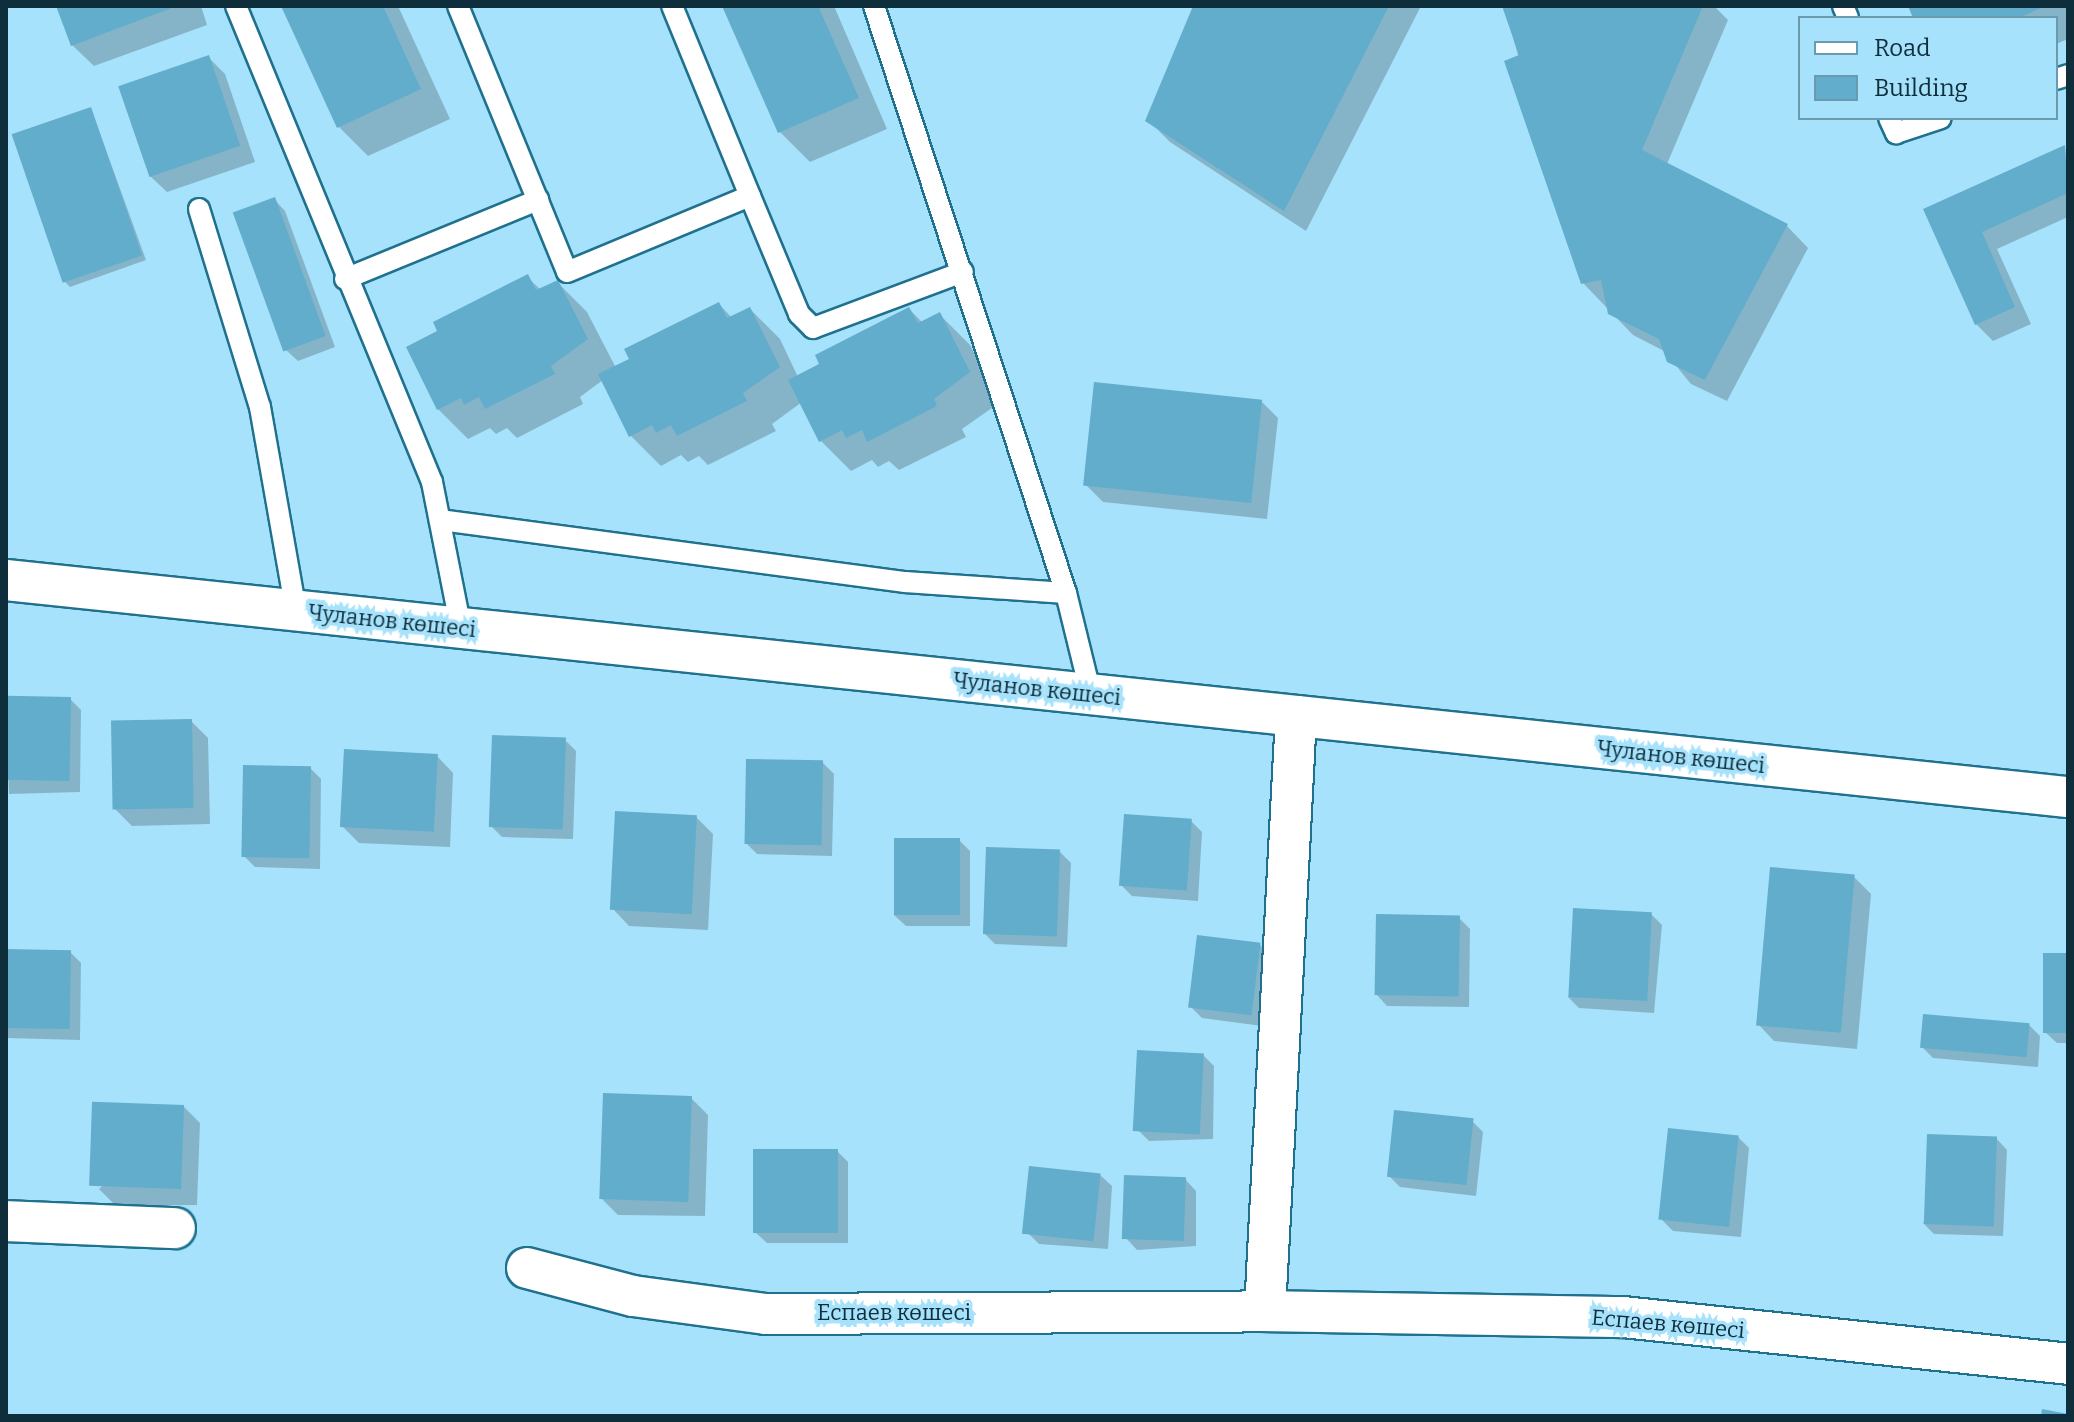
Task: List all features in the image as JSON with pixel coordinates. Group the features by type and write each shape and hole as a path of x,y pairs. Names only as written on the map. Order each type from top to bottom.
{"street":[{"name":"Чуланов көшесі","path":"6,580 2068,797"},
{"path":"1266,1300 1296,716"},
{"path":"6,1221 175,1228"},
{"name":"Еспаев көшесі","path":"527,1268 633,1296 766,1314 1266,1300 1623,1317 2068,1364"}],"lane":[{"path":"236,6 345,279 432,482 461,628"},
{"path":"458,6 567,272 750,196"},
{"path":"672,6 799,314 813,328 963,272"},
{"path":"874,6 1066,593 1091,695"},
{"path":"1890,120 1896,133 1935,120"},
{"path":"345,279 538,200"},
{"path":"199,209 260,407 296,611"},
{"path":"440,520 905,582 1066,593"}],"building":[{"path":"56,6 177,6 71,46"},
{"path":"281,6 383,6 421,89 337,128"},
{"path":"722,6 818,6 859,98 778,133"},
{"path":"1193,6 1389,6 1284,211 1145,121"},
{"path":"1502,6 1703,6 1642,150 1788,224 1705,380 1667,362 1659,339 1608,314 1601,280 1581,284 1504,61 1519,55"},
{"path":"1908,6 2045,6 2023,16 1912,16"},
{"path":"209,55 240,146 149,177 118,86"},
{"path":"91,107 142,255 63,283 12,134"},
{"path":"2065,145 2068,193 1982,232 2015,307 1975,325 1923,209"},
{"path":"275,197 326,336 283,351 233,212"},
{"path":"528,274 536,290 558,280 588,339 551,366 555,374 485,409 479,397 464,405 461,398 437,410 406,347 437,331 433,322"},
{"path":"719,302 727,318 750,307 780,367 743,393 747,401 677,436 671,425 656,433 652,425 629,437 598,374 629,359 624,349"},
{"path":"909,307 918,323 940,312 970,372 934,399 937,406 867,442 862,430 846,438 842,430 819,442 788,380 819,364 815,355"},
{"path":"1094,382 1262,400 1251,503 1083,485"},
{"path":"6,696 71,697 70,781 6,780"},
{"path":"192,719 194,808 113,809 111,720"},
{"path":"492,735 566,738 563,830 489,827"},
{"path":"344,749 438,754 434,832 340,827"},
{"path":"746,759 823,760 822,845 745,844"},
{"path":"243,765 311,766 309,858 241,857"},
{"path":"615,811 697,815 692,914 610,910"},
{"path":"1124,814 1192,819 1187,891 1119,886"},
{"path":"894,838 960,838 960,915 894,915"},
{"path":"986,847 1060,850 1057,937 983,934"},
{"path":"1770,867 1855,874 1841,1033 1756,1025"},
{"path":"1573,908 1652,912 1647,1001 1568,997"},
{"path":"1376,914 1460,915 1459,996 1375,995"},
{"path":"1197,935 1261,943 1252,1015 1188,1007"},
{"path":"6,949 71,950 70,1029 6,1028"},
{"path":"2043,953 2068,953 2068,1033 2043,1033"},
{"path":"1923,1014 2030,1023 2027,1057 1920,1048"},
{"path":"1137,1050 1204,1054 1200,1134 1133,1131"},
{"path":"603,1093 692,1096 688,1202 599,1199"},
{"path":"92,1102 184,1105 181,1189 89,1186"},
{"path":"1394,1110 1474,1118 1467,1185 1387,1177"},
{"path":"1668,1128 1739,1135 1729,1227 1658,1219"},
{"path":"1927,1134 1997,1136 1994,1226 1924,1224"},
{"path":"753,1149 838,1149 838,1233 753,1233"},
{"path":"1029,1166 1101,1174 1093,1241 1022,1234"},
{"path":"1124,1175 1186,1177 1184,1241 1122,1239"},
{"path":"2042,1409 2068,1414 2068,1416 2041,1416"}]}
